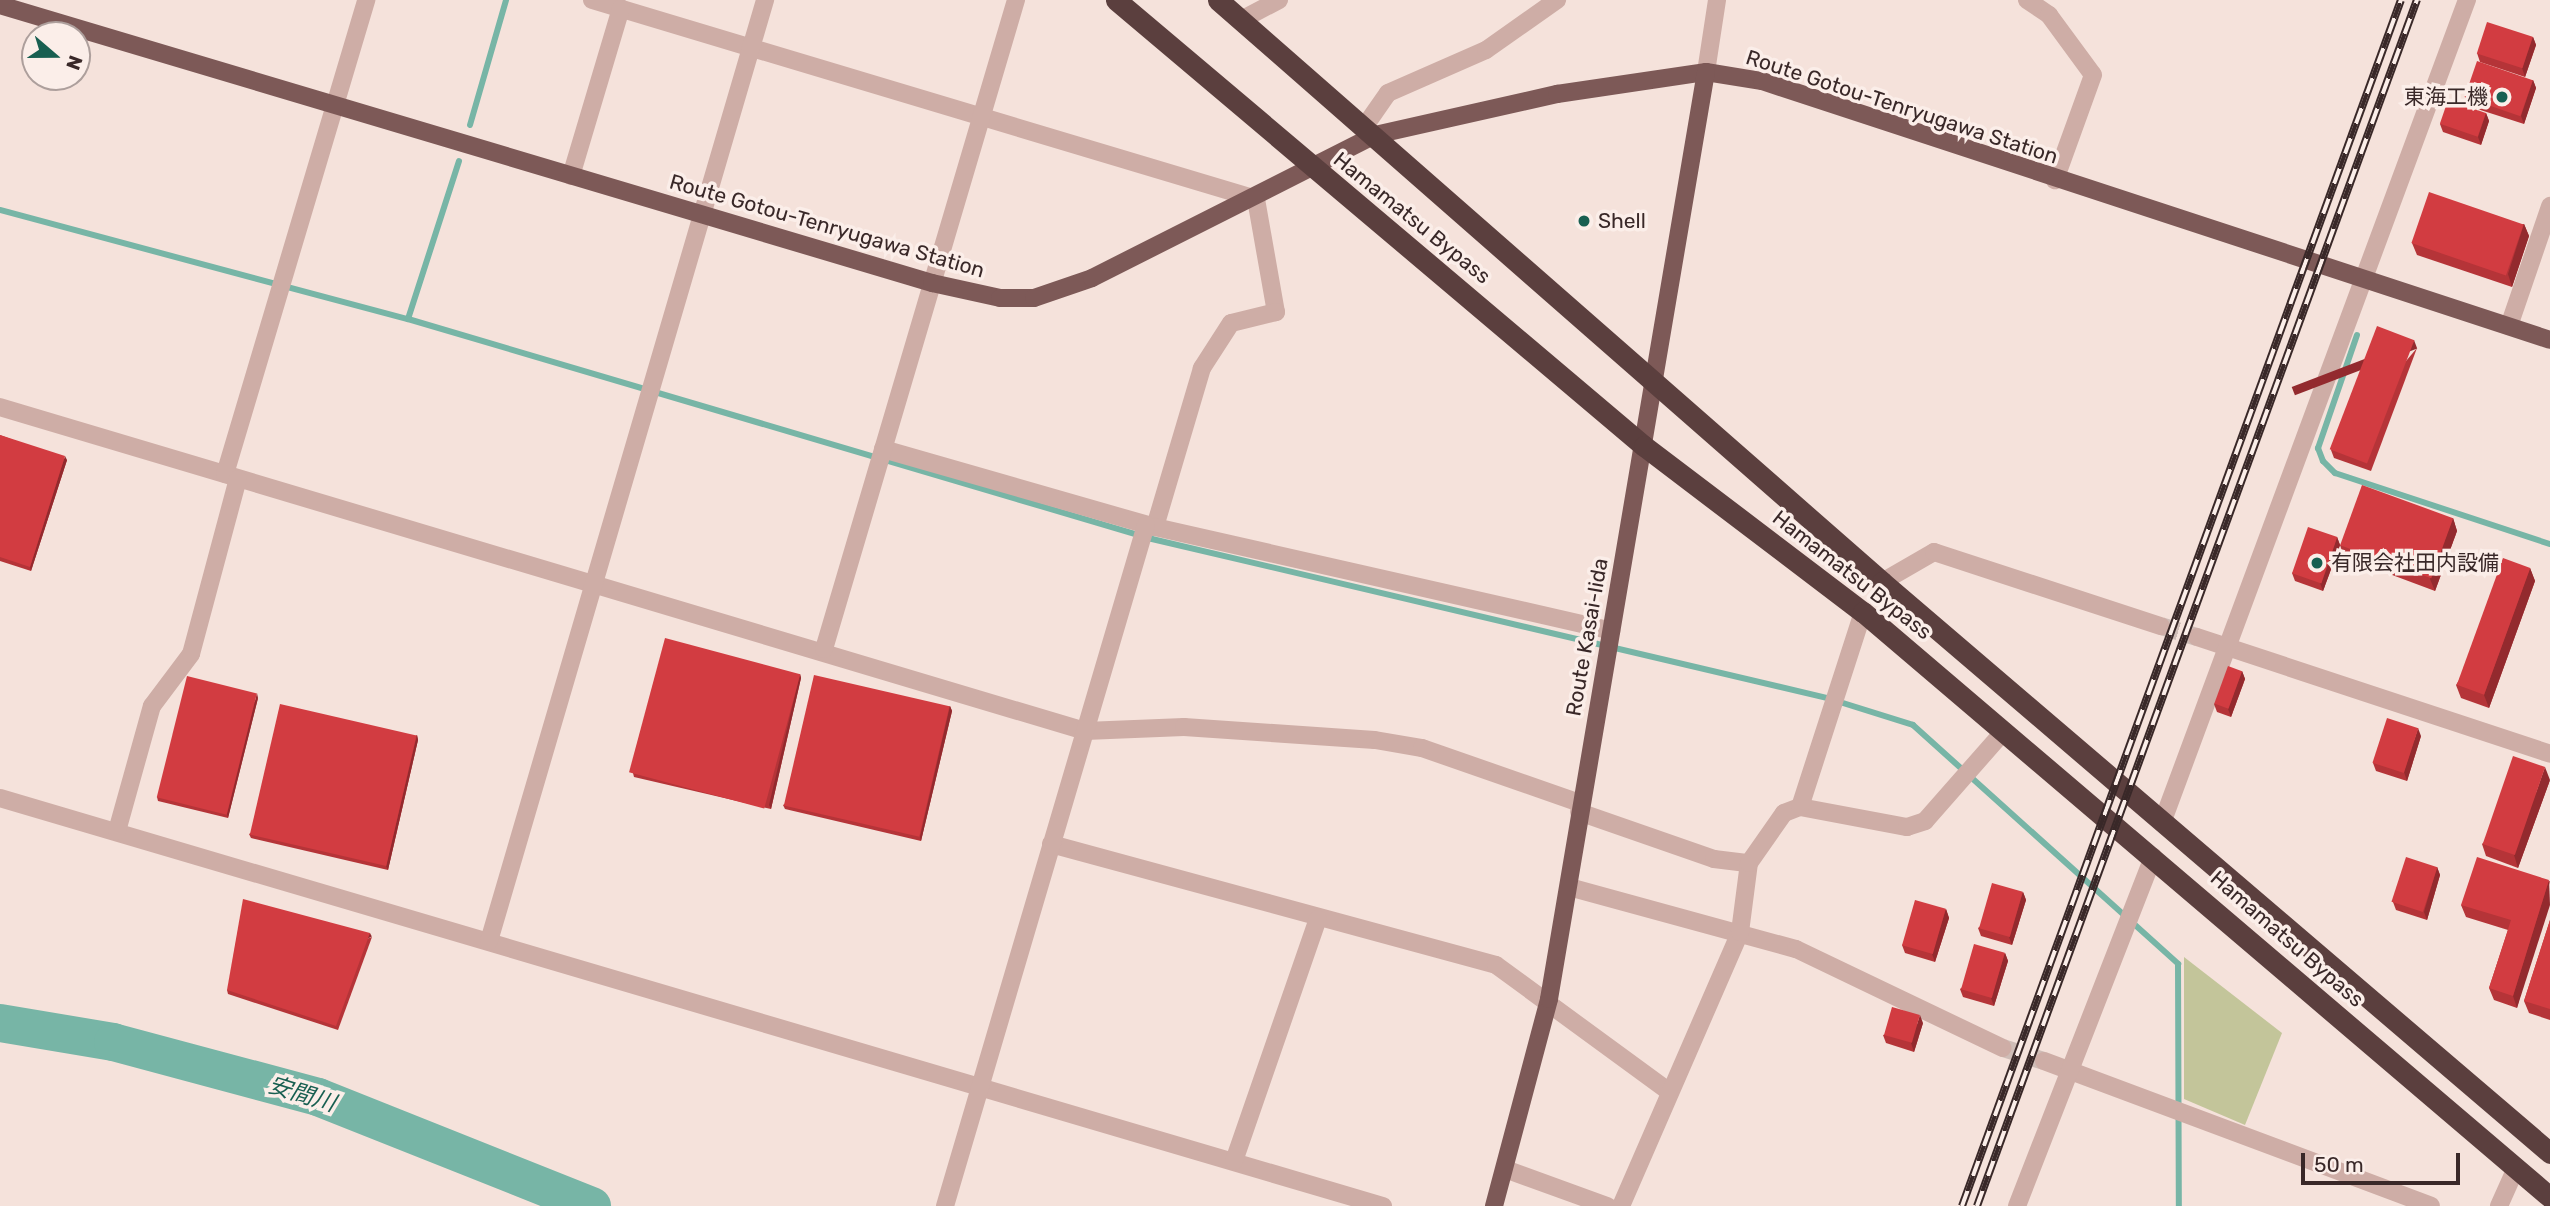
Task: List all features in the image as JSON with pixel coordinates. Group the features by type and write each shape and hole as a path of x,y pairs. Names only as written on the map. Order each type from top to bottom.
{"highway":[{"name":"Hamamatsu Bypass","path":"1116,0 1312,169 1644,446 1863,612 2550,1197"},
{"name":"Hamamatsu Bypass","path":"1219,0 1882,582 2550,1153"}],"main road":[{"name":"Route Gotou-Tenryugawa Station","path":"0,5 332,107 932,284 1034,298 1092,278 1256,198 1312,169 1370,131 1557,94 1706,72 1762,81 2055,180 2550,340"},
{"name":"Route Kasai-Iida","path":"1494,1206 1549,999 1706,72"}],"street":[{"path":"117,831 152,706 191,654 232,477 332,107 366,0"},
{"path":"592,0 1256,198 1276,312 1231,323 1202,368 1084,731 981,1088 944,1206"},
{"path":"489,941 765,0"},
{"path":"824,649 1016,0"},
{"path":"1241,20 1279,0"},
{"path":"1370,131 1388,93 1486,50 1542,6 1557,0"},
{"path":"1706,72 1717,0"},
{"path":"2027,0 2052,7 2093,75 2055,180"},
{"path":"2162,823 2231,650 2466,0"},
{"path":"571,176 621,8"},
{"path":"2509,326 2550,206"},
{"path":"0,407 824,649 1084,731 1184,727 1375,740 1422,748 1714,859 1749,863"},
{"path":"883,449 1150,526 1611,632"},
{"path":"1882,582 1934,552 2161,626"},
{"path":"1800,807 1863,612"},
{"path":"2197,637 2550,754"},
{"path":"1621,1206 1668,1091 1740,932 1749,863 1784,813 1800,807 1907,827 1925,821 2004,731"},
{"path":"0,798 1383,1206"},
{"path":"1051,844 1318,919 1496,965 1549,999 1668,1091"},
{"path":"2017,1206 2067,1069 2152,857"},
{"path":"1569,887 1796,949 2003,1048"},
{"path":"1234,1161 1318,919"},
{"path":"2044,1061 2431,1206"},
{"path":"2499,1206 2516,1168"},
{"path":"1505,1169 1607,1206"}],"green space":[{"path":"2184,957 2282,1033 2245,1125 2184,1099"}],"building":[{"path":"2487,22 2533,37 2522,68 2477,53"},
{"name":"東海工機","path":"2477,61 2533,80 2520,116 2465,97"},
{"path":"2448,100 2486,113 2478,137 2440,124"},
{"path":"2429,192 2524,225 2506,276 2411,243"},
{"path":"2377,326 2414,340 2367,464 2330,449"},
{"path":"0,435 65,456 30,567 0,557"},
{"path":"2362,485 2453,518 2431,578 2340,545"},
{"name":"有限会社田内設備","path":"2308,527 2337,537 2321,583 2292,573"},
{"path":"2503,558 2530,568 2484,695 2457,685"},
{"path":"665,638 800,674 764,808 629,772"},
{"path":"2228,666 2242,671 2228,709 2214,704"},
{"path":"814,675 949,706 919,837 784,806"},
{"path":"187,676 257,693 227,815 157,797"},
{"path":"280,704 416,735 386,866 250,835"},
{"path":"2387,718 2418,728 2404,773 2372,763"},
{"path":"2513,756 2545,767 2515,855 2483,844"},
{"path":"2406,857 2437,867 2423,912 2391,902"},
{"path":"2477,857 2549,880 2513,996 2489,988 2511,920 2461,905"},
{"path":"1992,883 2023,892 2010,937 1979,928"},
{"path":"243,899 370,933 336,1026 227,990"},
{"path":"1915,900 1946,909 1933,954 1902,945"},
{"path":"2550,920 2550,1009 2524,1001"},
{"path":"1974,944 2005,953 1992,998 1961,989"},
{"path":"1892,1007 1920,1015 1912,1043 1884,1035"}],"waterway":[{"path":"470,125 506,0"},
{"path":"408,319 459,161"},
{"path":"0,210 408,319 1152,539 1827,698 1913,725 2178,964 2179,1206"},
{"path":"2357,335 2318,448 2323,461 2335,473 2550,544"},
{"name":"安間川","path":"0,1023 113,1042 318,1097 592,1206"}],"tunnel":[{"path":"2161,626 2197,637"},
{"path":"2003,1048 2044,1061"}],"railway":[{"path":"1962,1206 2401,0"},
{"path":"1977,1206 2417,0"}],"place":[{"name":"東海工機","path":"2502,97"},
{"name":"Shell","path":"1584,221"},
{"name":"有限会社田内設備","path":"2317,563"}]}
